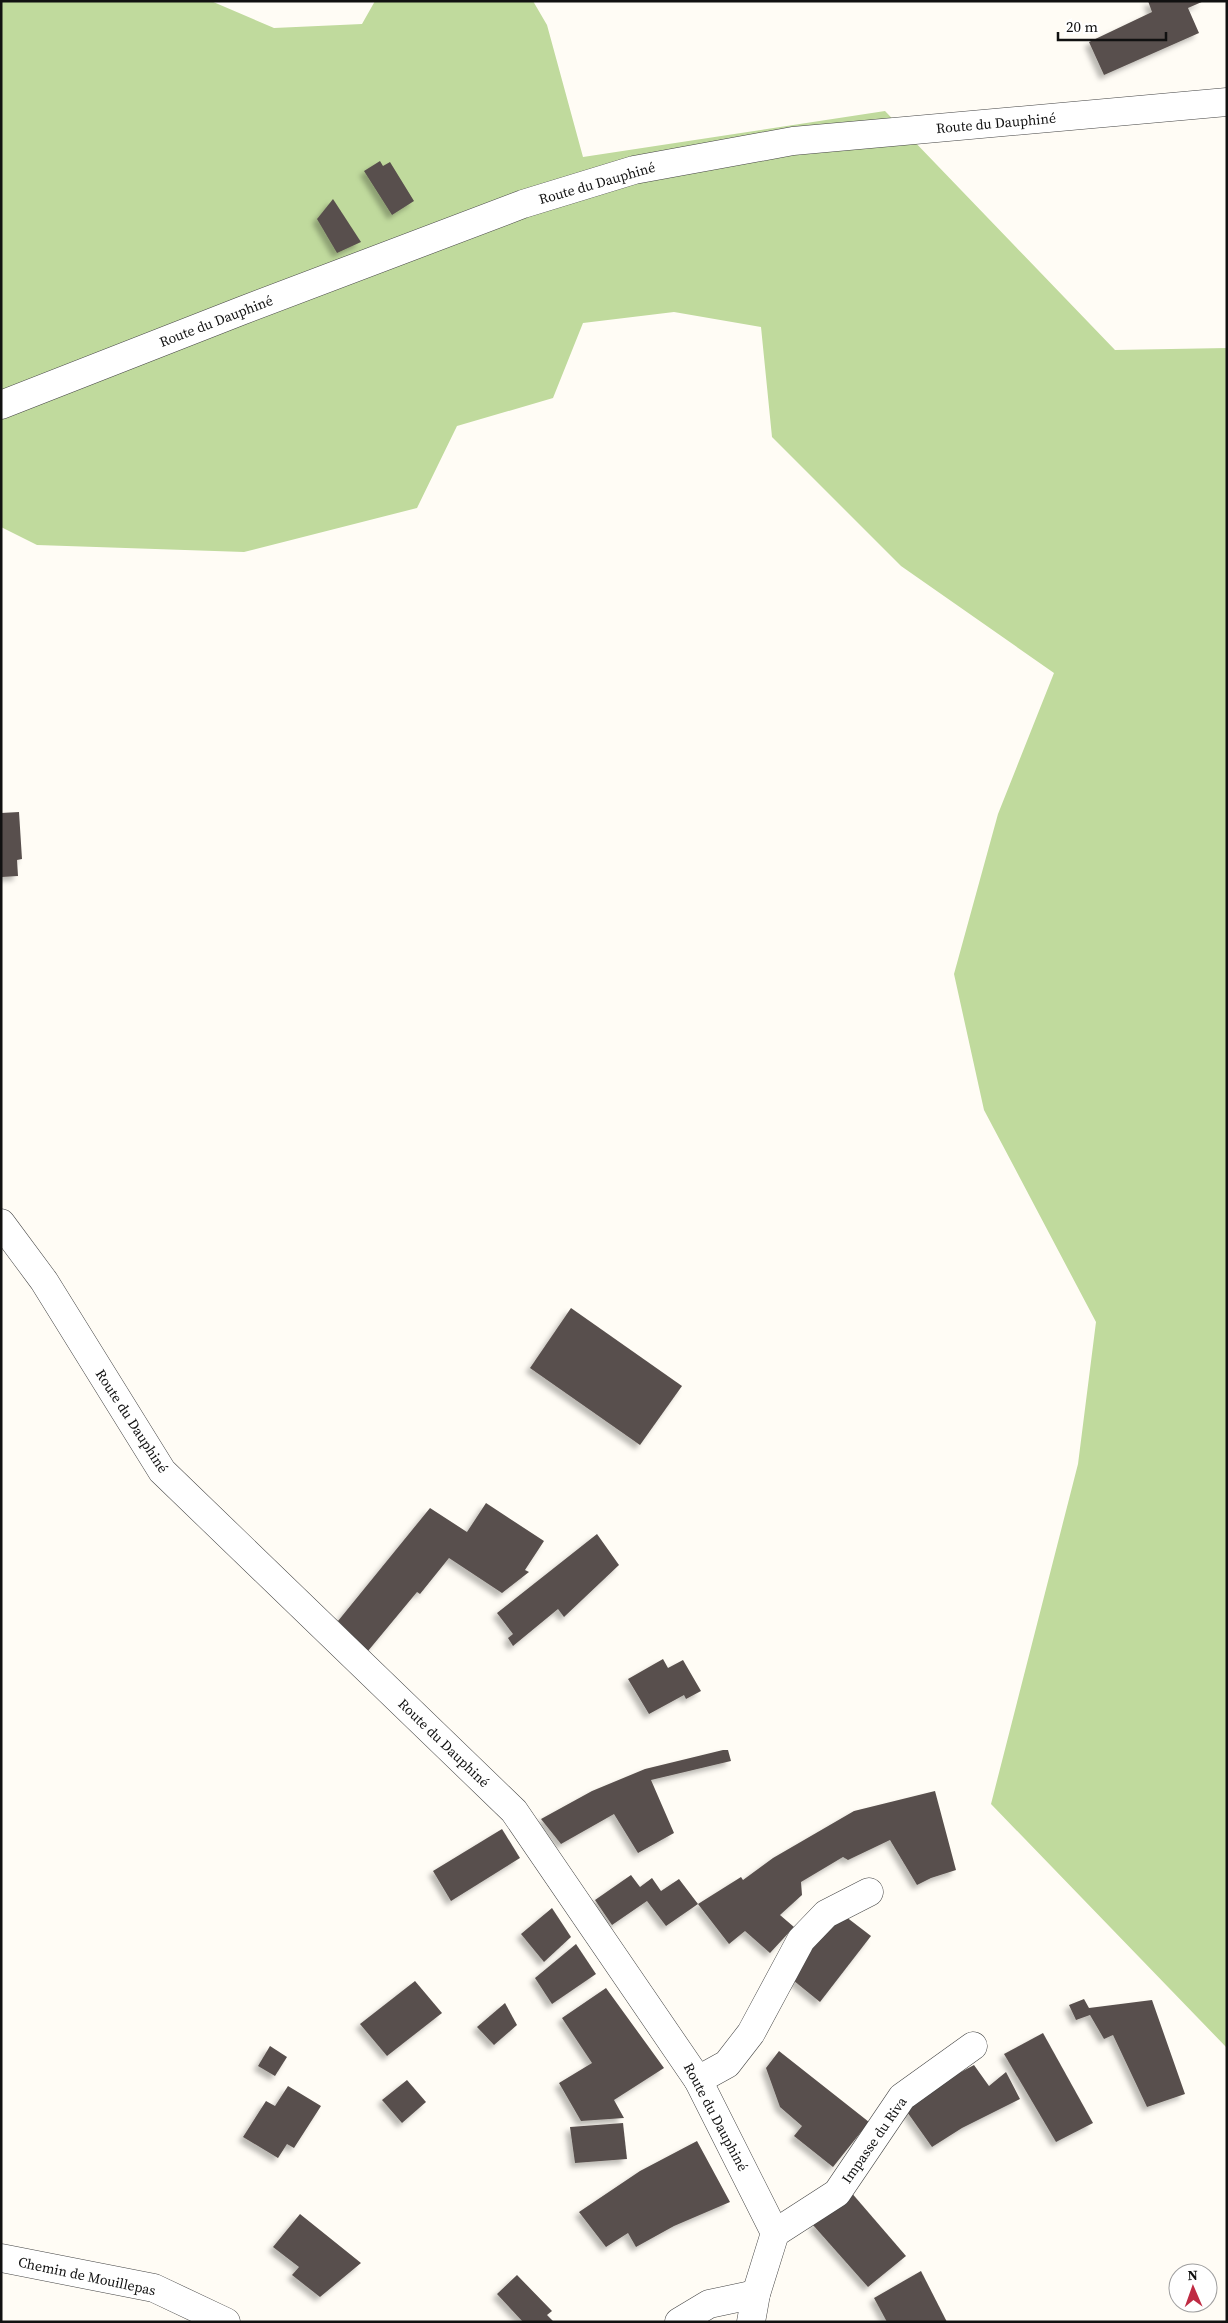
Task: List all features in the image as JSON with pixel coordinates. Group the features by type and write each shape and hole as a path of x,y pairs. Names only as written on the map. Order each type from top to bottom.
{"street":[{"name":"Route du Dauphiné","path":"1,405 523,204 634,170 793,141 1227,102"},
{"name":"Route du Dauphiné","path":"1,1223 44,1281 162,1471 514,1811 698,2080 775,2233"},
{"path":"698,2080 727,2064 751,2033 801,1940 826,1914 869,1892"},
{"name":"Impasse du Riva","path":"775,2233 837,2193 902,2097 973,2046"},
{"path":"751,2322 756,2294 775,2233"},
{"name":"Chemin de Mouillepas","path":"1,2258 154,2288 226,2322"},
{"path":"679,2322 709,2304 756,2294"}],"green space":[{"path":"1,1 211,1 274,28 362,24 375,1 533,1 547,25 583,157 885,111 1115,350 1227,348 1227,2048 991,1804 1078,1464 1096,1322 984,1110 954,974 998,814 1054,673 901,566 772,437 761,327 674,312 583,323 553,398 457,426 417,508 244,552 37,545 1,527"}],"building":[{"path":"1148,1 1204,1 1188,8 1199,33 1104,75 1089,42 1152,12"},
{"path":"380,161 383,166 390,162 414,201 392,215 364,171"},
{"path":"333,199 361,242 337,253 317,219"},
{"path":"19,812 22,859 17,860 18,876 2,877 1,813"},
{"path":"571,1308 682,1386 640,1445 530,1368"},
{"path":"486,1503 544,1541 525,1570 529,1572 502,1593 449,1558 420,1594 417,1592 368,1651 338,1621 430,1508 467,1532"},
{"path":"597,1534 619,1565 564,1617 558,1609 513,1646 508,1638 513,1634 497,1613"},
{"path":"663,1659 668,1668 683,1660 701,1691 686,1699 684,1695 649,1714 628,1679"},
{"path":"728,1750 731,1761 651,1780 674,1833 638,1853 614,1814 561,1844 541,1819 592,1791 645,1769"},
{"path":"935,1791 956,1870 931,1878 917,1885 890,1840 848,1860 843,1857 801,1882 802,1895 780,1915 794,1927 770,1953 745,1931 729,1944 698,1904 741,1877 743,1880 773,1858 854,1811"},
{"path":"502,1829 520,1858 451,1901 433,1871"},
{"path":"631,1875 640,1887 652,1878 661,1891 679,1879 698,1904 666,1926 647,1901 612,1925 595,1900"},
{"path":"552,1908 571,1937 544,1962 521,1934"},
{"path":"841,1913 871,1936 820,2002 788,1976"},
{"path":"576,1944 596,1974 552,2004 535,1978"},
{"path":"415,1981 442,2013 387,2056 360,2024"},
{"path":"606,1988 664,2068 614,2100 624,2118 581,2121 559,2083 592,2063 562,2018"},
{"path":"1084,1999 1089,2008 1152,2000 1185,2094 1147,2107 1113,2035 1104,2039 1090,2015 1076,2020 1069,2005"},
{"path":"505,2003 517,2025 494,2045 477,2027"},
{"path":"1043,2033 1093,2123 1056,2142 1004,2054"},
{"path":"270,2046 287,2057 275,2076 258,2066"},
{"path":"779,2051 869,2122 833,2167 794,2136 802,2126 780,2107 766,2068"},
{"path":"974,2065 989,2086 1006,2072 1020,2099 962,2128 932,2147 905,2109 935,2086"},
{"path":"407,2080 426,2102 402,2123 382,2100"},
{"path":"288,2086 321,2106 294,2148 287,2144 278,2158 243,2137 266,2101 275,2106"},
{"path":"623,2123 627,2159 575,2163 570,2127"},
{"path":"697,2141 730,2202 674,2226 636,2247 628,2233 606,2247 579,2212 640,2171"},
{"path":"850,2191 906,2256 868,2287 813,2225"},
{"path":"300,2214 361,2263 320,2297 292,2275 299,2267 273,2247"},
{"path":"921,2271 947,2322 887,2322 874,2298"},
{"path":"517,2275 552,2311 547,2315 554,2322 523,2322 497,2294"}]}
